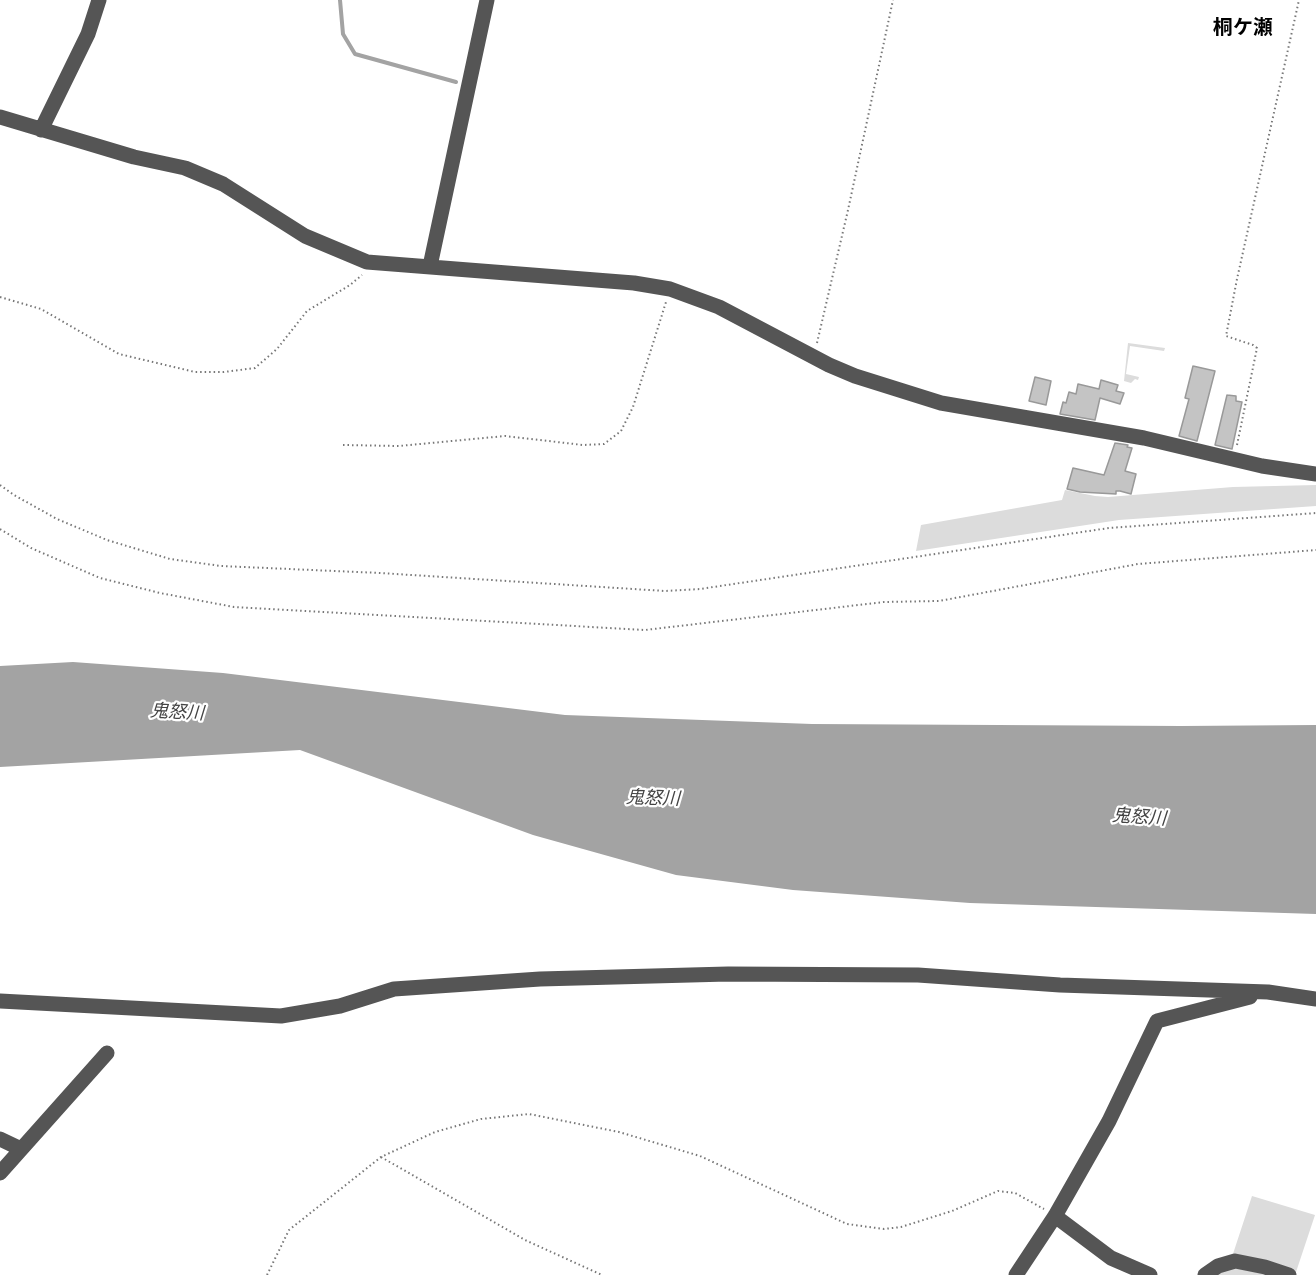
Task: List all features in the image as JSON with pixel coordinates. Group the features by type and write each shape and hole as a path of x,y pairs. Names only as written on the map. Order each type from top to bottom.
{"street":[{"path":"41,130 88,34 99,0"},
{"path":"430,266 487,0"},
{"path":"0,117 134,157 185,168 223,184 305,236 367,262 634,283 670,289 719,307 813,357 855,376 941,403 1144,438 1273,468 1316,474"},
{"path":"0,1001 281,1016 340,1006 394,989 540,979 728,974 918,975 1059,985 1268,992 1316,999"},
{"path":"1016,1275 1055,1216 1109,1121 1157,1021 1268,992"},
{"path":"0,1173 107,1053"},
{"path":"0,1139 21,1149"},
{"path":"1055,1216 1112,1258 1150,1275"},
{"path":"1205,1275 1218,1266 1235,1261 1289,1275"}],"path":[{"path":"813,357 848,210 893,0"},
{"path":"1233,459 1243,425 1257,348 1226,336 1299,0"},
{"path":"0,297 41,309 119,354 195,372 224,372 255,368 277,349 307,310 350,285 376,263"},
{"path":"343,445 399,446 505,436 583,445 604,444 621,431 633,407 670,289"},
{"path":"0,485 67,523 107,540 170,559 221,566 380,573 665,591 711,588 1109,528 1316,513"},
{"path":"0,529 31,548 100,578 234,608 645,630 884,602 939,601 1138,564 1316,550"},
{"path":"267,1275 290,1230 381,1157 435,1132 480,1119 529,1114 620,1132 700,1156 846,1224 884,1229 901,1227 952,1211 998,1191 1015,1193 1055,1216"},
{"path":"381,1157 525,1240 602,1275"}],"shaded area":[{"path":"1128,343 1165,348 1164,351 1130,346 1126,374 1139,377 1131,383 1124,381"},
{"path":"1316,485 1316,506 1119,520 916,551 921,525 1062,500 1065,490 1108,497 1233,487"},
{"path":"1252,1196 1315,1215 1295,1275 1205,1275 1230,1263"}],"water":[{"name":"鬼怒川","path":"73,662 223,673 565,715 812,724 1316,725 1316,914 970,903 793,890 676,875 533,835 300,750 0,767 0,666"}],"building":[{"path":"1193,366 1215,371 1197,441 1179,436 1189,399 1185,398"},
{"path":"1035,377 1051,381 1046,405 1029,401"},
{"path":"1101,380 1118,385 1116,391 1124,393 1120,404 1100,398 1095,420 1060,414 1069,392 1076,394 1078,384 1099,389"},
{"path":"1227,395 1236,396 1236,401 1242,402 1232,449 1215,445"},
{"path":"1115,443 1132,448 1125,471 1136,474 1131,494 1120,491 1116,491 1116,494 1067,489 1073,468 1104,475"}],"waterway":[{"path":"340,0 343,34 355,54 456,82"}],"district":[{"name":"桐ケ瀬","path":"1243,29"}]}
